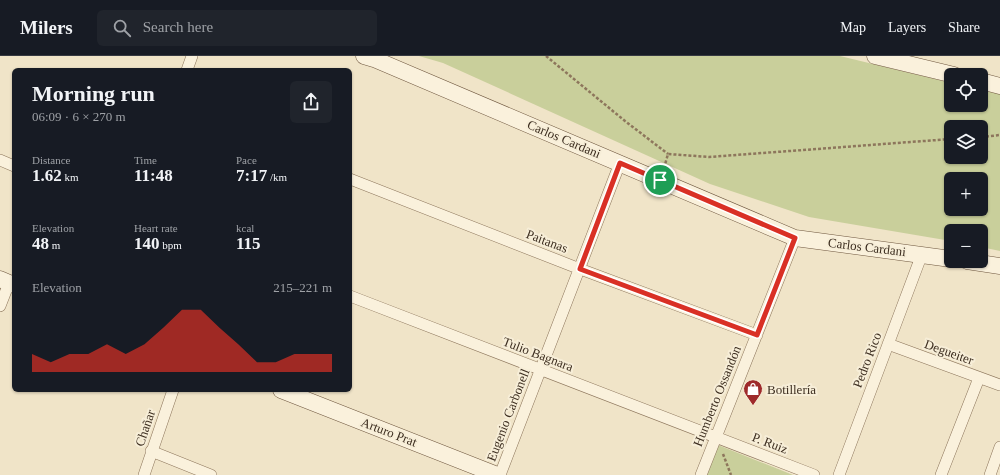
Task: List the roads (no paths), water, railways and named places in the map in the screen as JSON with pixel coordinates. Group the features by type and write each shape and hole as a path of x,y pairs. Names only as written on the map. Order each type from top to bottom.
{"main road":[{"name":"Carlos Cardani","path":"364,56 382,62 795,238 944,258"},
{"path":"875,56 900,59 944,72"},
{"path":"988,82 999,83"},
{"path":"988,264 1000,266"},
{"name":"Arturo Prat","path":"286,392 499,475"}],"street":[{"path":"188,68 192,56"},
{"path":"0,160 12,165"},
{"name":"Eugenio Carbonell","path":"499,475 620,163"},
{"name":"Paitanas","path":"352,179 580,269 757,335"},
{"name":"Humberto Ossandón","path":"701,475 795,238"},
{"name":"Pedro Rico","path":"839,475 922,254"},
{"path":"0,306 8,282"},
{"name":"Tulio Bagnara","path":"352,297 716,437"},
{"name":"Degueiter","path":"888,344 1000,385"},
{"path":"942,475 979,378"},
{"name":"Chañar","path":"144,475 172,392"},
{"name":"P. Ruiz","path":"716,437 814,475"},
{"path":"990,475 1000,447"},
{"path":"151,451 211,475"}],"place":[{"name":"Botillería","path":"753,406"}]}
